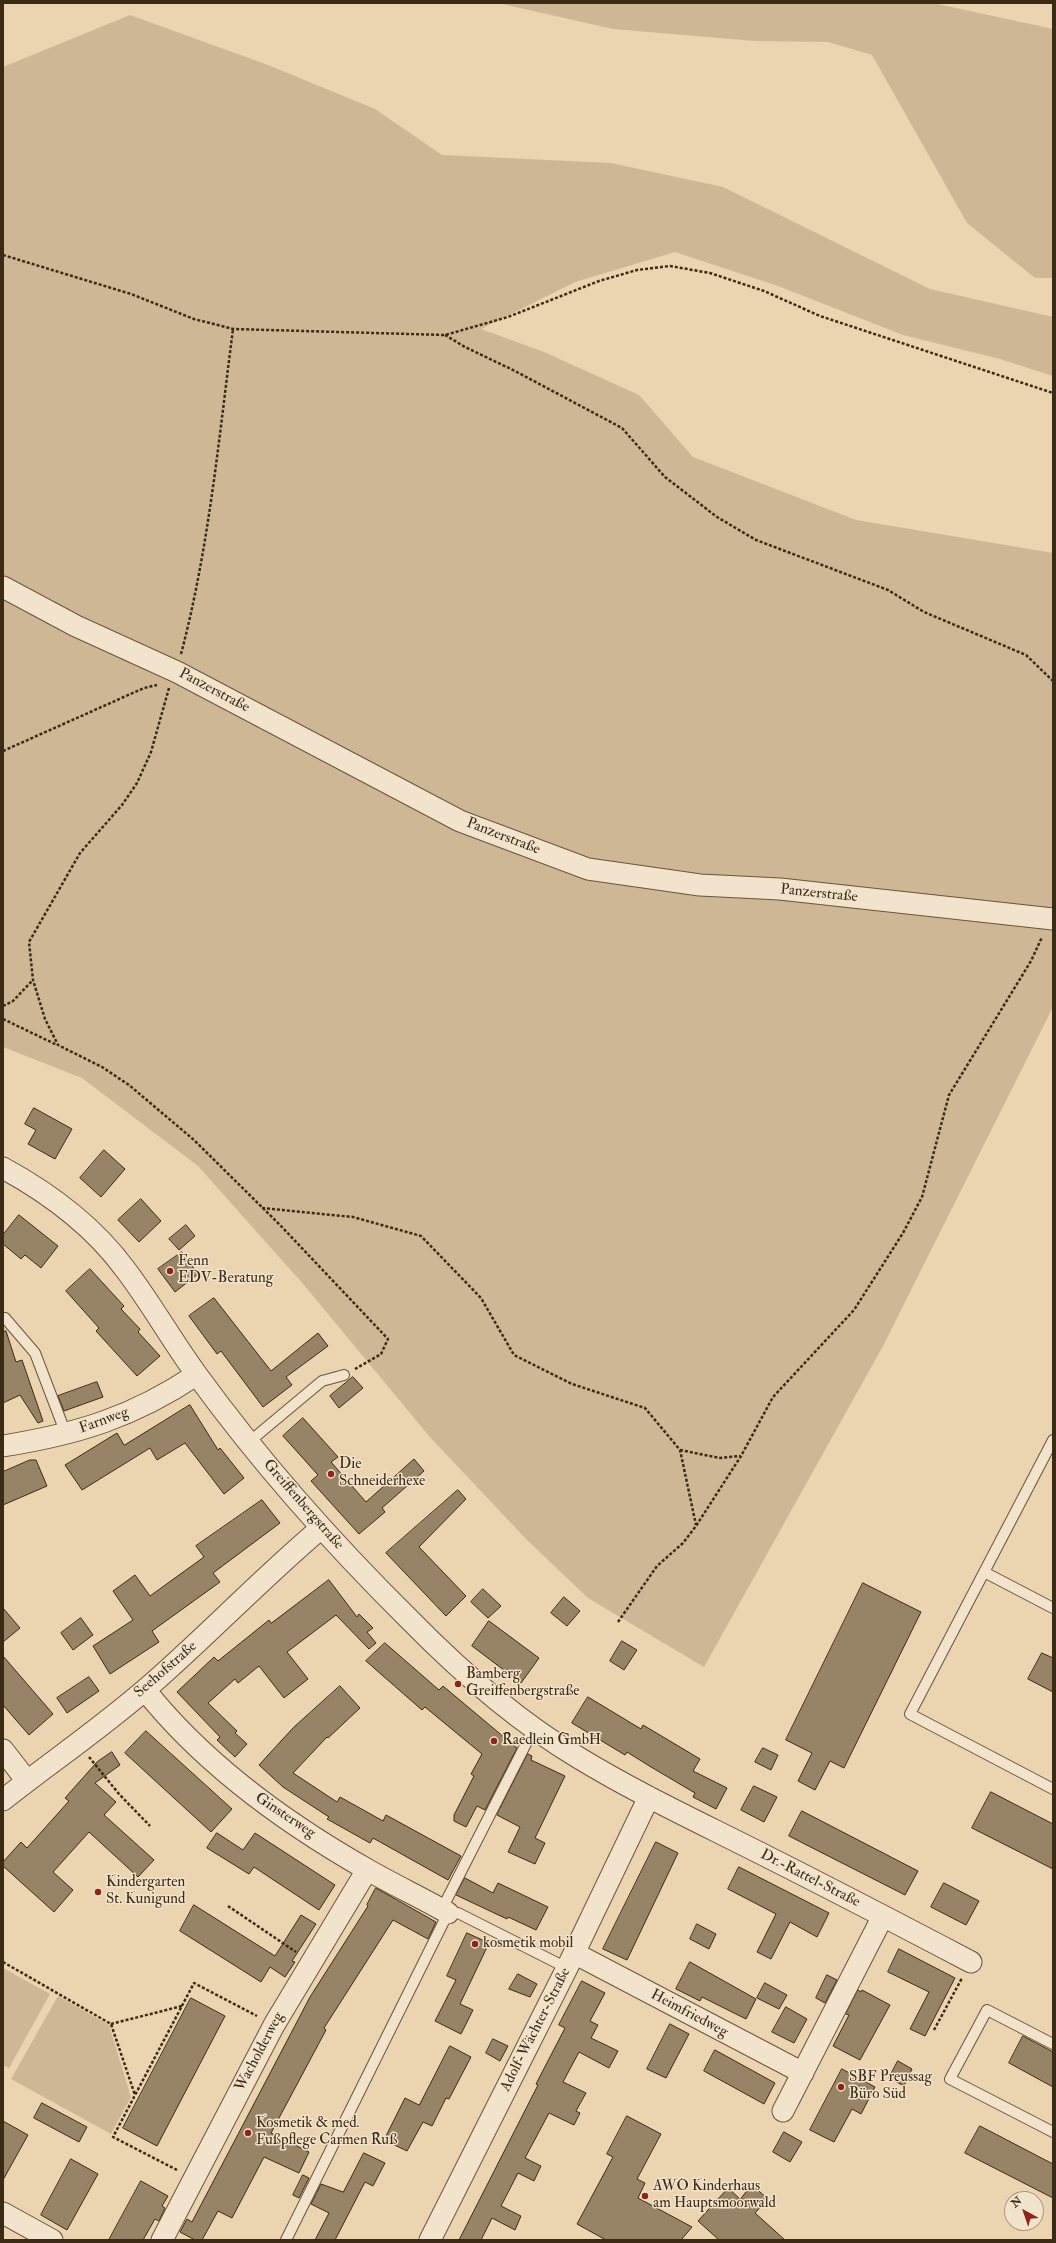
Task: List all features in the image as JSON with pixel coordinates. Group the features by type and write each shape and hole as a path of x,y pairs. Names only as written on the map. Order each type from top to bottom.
{"street":[{"name":"Panzerstraße","path":"3,587 76,626 177,672 460,821 588,869 700,885 780,889 1052,919"},
{"name":"Greiffenbergstraße","path":"3,1168 27,1181 61,1204 95,1235 124,1268 196,1375 320,1529 444,1654 534,1728 578,1758 649,1797"},
{"name":"Farnweg","path":"3,1446 66,1434 104,1423 146,1405 196,1375"},
{"name":"Seehofstraße","path":"3,1800 144,1690 212,1631 273,1571 320,1529"},
{"name":"Ginsterweg","path":"144,1690 163,1713 227,1773 273,1809 367,1870 445,1911"},
{"path":"3,1750 27,1781"},
{"name":"Dr.-Rattel-Straße","path":"649,1797 971,1962"},
{"name":"Adolf-Wächter-Straße","path":"430,2240 570,1961 649,1797"},
{"name":"Wacholderweg","path":"162,2240 274,2025 367,1870"},
{"path":"784,2111 883,1916"},
{"name":"Heimfriedweg","path":"570,1961 803,2073"},
{"path":"3,2213 52,2240"}],"lane":[{"path":"5,1318 35,1352 66,1434"},
{"path":"249,1442 322,1381 344,1375"},
{"path":"1053,1440 910,1714 1053,1789"},
{"path":"984,1572 1053,1608"},
{"path":"286,2240 534,1728"},
{"path":"445,1911 458,1913 570,1961"},
{"path":"1053,2044 986,2010 950,2079 1053,2132"}],"path":[{"path":"3,255 131,294 194,320 233,329 445,335 508,317 599,281 638,270 670,266 710,273 764,291 820,316 1053,393"},
{"path":"58,1045 45,1019 33,980 29,942 80,853 122,805 137,783 151,752 171,682 177,672 194,606 216,466 233,329"},
{"path":"445,335 465,347 515,371 622,428 665,477 716,517 756,540 888,590 924,612 1026,655 1053,681"},
{"path":"3,751 144,688"},
{"path":"618,1622 657,1566 683,1543 696,1526 740,1456 773,1397 854,1310 903,1232 922,1197 949,1095 1031,961 1052,919"},
{"path":"3,1006 13,1000 33,980"},
{"path":"3,1019 102,1066 129,1085 194,1140 262,1208 388,1339 382,1354 344,1375"},
{"path":"262,1208 353,1217 421,1236 480,1298 514,1355 572,1384 645,1408 680,1450 696,1526"},
{"path":"680,1450 720,1458 740,1456"},
{"path":"78,1743 119,1794 150,1826"},
{"path":"228,1906 311,1962"},
{"path":"3,1962 111,2024 135,2096"},
{"path":"934,2030 971,1962"},
{"path":"194,2178 113,2137 194,1983 274,2025"},
{"path":"111,2024 182,2006"}],"shaded area":[{"path":"498,3 933,3 1053,29 1053,278 1035,278 967,223 872,55 828,42 755,41 613,29"},
{"path":"130,15 268,65 375,109 442,155 611,163 723,187 930,289 1053,317 1053,376 1000,359 903,335 778,286 675,252 575,282 481,329 544,352 639,395 693,457 856,520 1053,553 1053,1007 883,1346 704,1667 588,1598 527,1540 429,1436 304,1285 198,1166 82,1078 3,1047 3,67"},
{"path":"3,1968 50,1994 9,2068 3,2065"},
{"path":"58,1996 109,2025 131,2097 111,2134 11,2079"}],"building":[{"path":"34,1108 72,1129 55,1159 28,1144 36,1130 25,1124"},
{"path":"104,1150 125,1169 101,1197 80,1178"},
{"path":"141,1199 161,1221 139,1242 118,1220"},
{"path":"19,1215 58,1246 41,1268 25,1255 21,1259 3,1244 3,1235"},
{"path":"186,1225 195,1236 179,1250 169,1239"},
{"path":"182,1252 198,1274 175,1292 158,1269"},
{"path":"90,1269 124,1306 121,1309 140,1329 138,1332 160,1356 137,1376 96,1331 99,1328 66,1291"},
{"path":"214,1298 271,1371 318,1333 328,1346 286,1377 292,1385 263,1407 221,1351 217,1354 189,1316"},
{"path":"6,1331 16,1362 22,1360 43,1421 38,1423 20,1395 3,1403 3,1332"},
{"path":"353,1377 363,1388 339,1408 330,1396"},
{"path":"97,1382 103,1397 64,1411 58,1396"},
{"path":"190,1405 218,1450 220,1448 244,1478 224,1494 185,1443 157,1460 150,1448 82,1490 65,1465 117,1433 124,1445"},
{"path":"303,1418 338,1457 331,1462 366,1502 414,1459 424,1471 382,1508 385,1512 359,1534 311,1481 318,1475 283,1436"},
{"path":"30,1460 36,1460 47,1486 3,1505 3,1472"},
{"path":"458,1490 466,1499 419,1547 466,1596 446,1616 386,1553"},
{"path":"262,1500 280,1523 213,1573 220,1582 152,1631 159,1642 110,1674 93,1646 133,1620 113,1591 135,1575 150,1596 204,1557 196,1546"},
{"path":"329,1580 357,1617 359,1614 373,1628 367,1632 376,1643 369,1649 336,1615 287,1652 308,1679 284,1698 259,1666 238,1683 235,1679 208,1703 237,1731 235,1733 247,1744 235,1757 217,1740 220,1737 177,1692 214,1657 218,1661 269,1620 271,1623"},
{"path":"863,1583 921,1612 844,1768 830,1761 815,1790 798,1781 812,1753 786,1740"},
{"path":"483,1589 501,1606 488,1618 471,1602"},
{"path":"564,1597 580,1611 567,1626 551,1613"},
{"path":"3,1608 20,1628 3,1642"},
{"path":"81,1618 93,1635 73,1650 61,1633"},
{"path":"489,1621 539,1658 521,1683 472,1646"},
{"path":"622,1641 637,1650 624,1670 610,1661"},
{"path":"385,1643 439,1690 443,1686 517,1748 485,1810 477,1806 466,1827 454,1821 454,1815 474,1776 471,1774 482,1754 425,1707 422,1710 366,1661"},
{"path":"1042,1653 1053,1658 1053,1692 1028,1679"},
{"path":"3,1656 53,1714 29,1735 3,1705"},
{"path":"89,1677 99,1691 67,1713 57,1698"},
{"path":"340,1686 360,1708 328,1738 327,1737 293,1773 337,1802 340,1797 383,1821 386,1815 461,1856 448,1880 373,1838 370,1843 327,1819 329,1817 283,1787 259,1765 293,1728"},
{"path":"588,1697 641,1729 643,1725 700,1759 693,1771 727,1788 716,1809 693,1797 695,1793 627,1752 625,1755 572,1723"},
{"path":"146,1731 232,1809 211,1832 125,1753"},
{"path":"763,1748 778,1755 771,1770 755,1762"},
{"path":"112,1752 120,1765 95,1783 116,1802 104,1815 154,1860 138,1877 89,1832 53,1872 73,1890 54,1912 3,1866 3,1862 21,1842 27,1848 69,1801 65,1798 97,1762"},
{"path":"528,1754 532,1756 531,1760 565,1776 535,1838 545,1843 535,1864 508,1852 520,1827 497,1815"},
{"path":"754,1786 777,1797 764,1822 741,1810"},
{"path":"991,1792 1053,1824 1053,1869 972,1828"},
{"path":"802,1811 918,1871 905,1895 789,1836"},
{"path":"217,1833 243,1850 255,1833 335,1885 319,1910 254,1867 249,1874 207,1848"},
{"path":"656,1842 678,1853 627,1960 603,1949"},
{"path":"739,1867 829,1913 817,1937 790,1922 771,1959 757,1952 776,1914 728,1889"},
{"path":"465,1878 493,1893 498,1883 548,1907 536,1930 508,1917 507,1919 456,1895"},
{"path":"944,1883 979,1901 966,1925 931,1907"},
{"path":"376,1888 436,1922 428,1939 393,1920 324,2028 326,2030 271,2133 309,2152 299,2173 264,2157 232,2218 218,2211 202,2240 195,2240 180,2232 187,2219 192,2222 310,1997 368,1906 367,1905"},
{"path":"194,1905 275,1956 301,1915 316,1924 292,1961 295,1962 285,1977 270,1967 261,1982 180,1931"},
{"path":"697,1924 716,1934 709,1949 690,1939"},
{"path":"467,1933 489,1943 460,2004 473,2010 461,2034 435,2021 456,1980 447,1976"},
{"path":"899,1949 955,1978 925,2036 910,2029 929,1992 888,1972"},
{"path":"690,1962 756,1999 746,2019 702,1997 700,2001 676,1989"},
{"path":"518,1974 537,1984 530,1997 509,1989"},
{"path":"827,1975 837,1980 825,2003 816,1998"},
{"path":"582,1981 605,1993 590,2021 598,2025 591,2038 618,2051 609,2068 579,2052 563,2082 586,2093 576,2111 580,2113 574,2125 549,2113 525,2158 541,2166 534,2181 518,2173 501,2206 521,2216 515,2230 492,2218 481,2240 459,2240 538,2085 536,2084 565,2028 559,2025"},
{"path":"765,1983 787,1995 779,2009 757,1998"},
{"path":"858,1990 861,1992 862,1990 890,2005 860,2060 833,2046 849,2015 846,2014"},
{"path":"191,1998 225,2016 157,2146 123,2128"},
{"path":"786,2007 807,2019 794,2043 772,2032"},
{"path":"670,2024 689,2034 666,2078 647,2069"},
{"path":"1023,2036 1053,2052 1053,2087 1009,2063"},
{"path":"493,2039 508,2046 500,2061 486,2053"},
{"path":"450,2046 471,2057 449,2099 446,2098 432,2126 423,2122 407,2151 384,2140 405,2098 419,2105"},
{"path":"715,2050 775,2083 764,2104 704,2071"},
{"path":"898,2061 912,2069 904,2086 889,2078"},
{"path":"842,2069 875,2087 861,2114 852,2109 834,2142 810,2130"},
{"path":"42,2103 87,2127 79,2142 34,2118"},
{"path":"627,2116 661,2134 637,2179 645,2183 638,2198 692,2227 681,2240 606,2240 577,2224 613,2157 607,2154"},
{"path":"3,2121 28,2135 3,2180"},
{"path":"980,2126 1053,2164 1053,2198 1044,2193 1044,2191 1039,2191 965,2153"},
{"path":"784,2132 802,2142 790,2162 773,2152"},
{"path":"364,2153 385,2163 373,2186 365,2182 335,2240 315,2240 329,2213 311,2204 321,2184 343,2192"},
{"path":"71,2159 98,2174 67,2230 41,2215"},
{"path":"303,2175 309,2178 299,2198 293,2195"},
{"path":"141,2181 168,2196 162,2206 165,2208 159,2221 155,2219 143,2240 109,2240"},
{"path":"752,2185 768,2199 755,2213 785,2240 719,2240 698,2221 728,2188 740,2199"}],"place":[{"name":"Fenn EDV-Beratung","path":"170,1271"},
{"name":"Die Schneiderhexe","path":"331,1474"},
{"name":"Bamberg Greiffenbergstraße","path":"458,1684"},
{"name":"Raedlein GmbH","path":"494,1741"},
{"name":"Kindergarten St. Kunigund","path":"98,1892"},
{"name":"kosmetik mobil","path":"475,1944"},
{"name":"SBF Preussag Büro Süd","path":"841,2087"},
{"name":"Kosmetik & med. Fußpflege Carmen Ruß","path":"248,2133"},
{"name":"AWO Kinderhaus am Hauptsmoorwald","path":"645,2196"}]}
